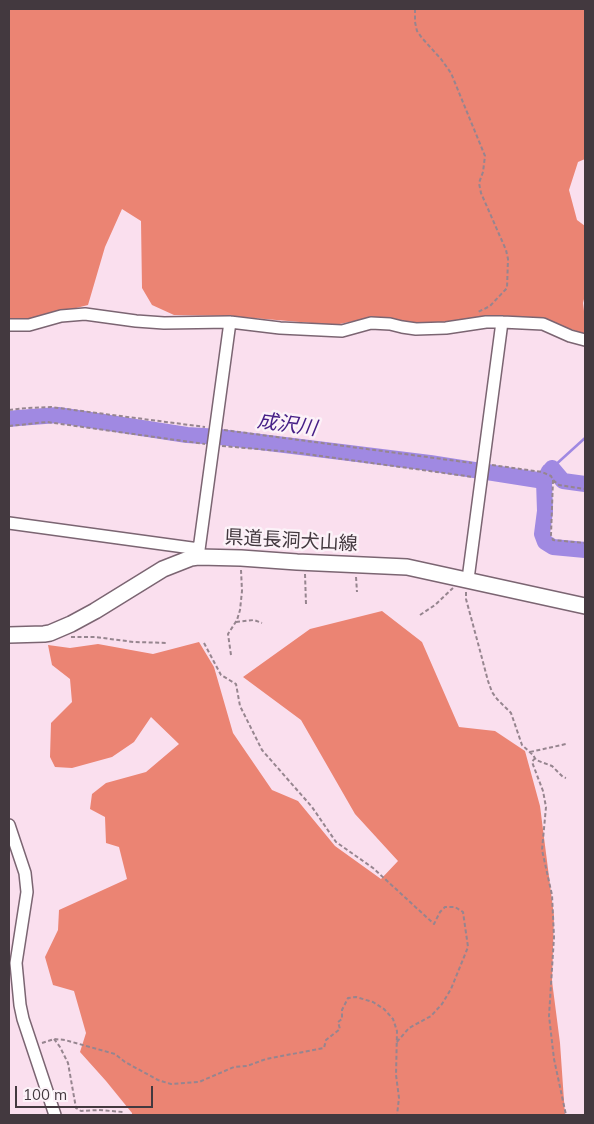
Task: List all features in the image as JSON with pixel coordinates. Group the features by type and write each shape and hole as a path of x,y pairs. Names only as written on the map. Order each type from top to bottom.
{"main road":[{"name":"県道長洞犬山線","path":"9,635 50,633 71,624 163,569 199,553 241,558 407,567 585,606"}],"street":[{"path":"9,325 29,325 61,316 85,314 136,321 230,322 280,328 342,330 370,323 390,324 416,329 502,322 543,324 570,336 585,340"},
{"path":"9,524 199,553 230,322"},
{"path":"463,578 482,472 502,322"},
{"path":"9,826 26,879 27,900 16,968 20,1005 55,1115"}],"path":[{"path":"415,9 417,31 451,73 484,156 483,172 479,183 481,193 508,258 507,288 490,306 474,314"},
{"path":"9,410 51,407 292,452 482,472 542,472 551,476 559,485 585,488"},
{"path":"9,426 47,422 215,437 482,472"},
{"path":"553,480 551,535 553,540 585,543"},
{"path":"231,655 228,634 236,622 240,610 242,591 241,558"},
{"path":"305,562 306,604"},
{"path":"356,564 356,592"},
{"path":"420,615 435,605 463,578"},
{"path":"463,578 466,599 492,692 512,713 522,745 536,760 552,766 566,778"},
{"path":"236,622 254,620 262,623"},
{"path":"72,637 168,643"},
{"path":"204,643 221,675 236,684 240,706 262,750 312,806 336,842 373,868 434,924 445,907 455,906 463,912 468,948 451,989 442,1004 430,1016 410,1028 396,1043"},
{"path":"530,752 566,744"},
{"path":"535,758 532,762 543,791 546,807 542,850 553,904 554,936 549,1016 554,1059 566,1115"},
{"path":"32,1046 54,1039 65,1040 115,1054 125,1062 158,1080 172,1084 199,1082 234,1067 247,1066 266,1059 324,1048 326,1040 340,1029 338,1022 342,1019 342,1010 348,998 356,997 373,1002 384,1009 393,1019 397,1031 396,1075 399,1098 397,1115"},
{"path":"54,1039 68,1063 76,1108 81,1111 123,1112"}],"shaded area":[{"path":"9,9 585,9 585,159 578,162 569,190 577,220 585,226 585,295 583,303 585,334 544,320 485,318 420,324 373,317 335,325 230,316 174,315 152,305 142,288 141,221 122,209 105,247 88,305 25,321 9,320"},
{"path":"382,611 422,642 459,727 495,731 525,751 540,806 554,916 552,981 560,1043 565,1115 132,1115 106,1081 80,1052 86,1033 74,991 53,985 45,957 58,930 59,910 127,879 119,847 106,843 105,817 90,809 92,794 106,783 146,772 179,744 151,717 134,742 112,757 72,768 55,767 50,757 51,723 72,702 70,679 52,665 48,645 70,648 98,644 153,654 199,642 214,667 233,733 272,790 298,801 335,846 381,879 398,861 355,814 301,720 243,677 310,629"}],"waterway":[{"name":"成沢川","path":"9,419 58,415 187,435 220,437 430,463 544,481 552,468"},
{"path":"552,468 585,438"},
{"path":"552,468 563,481 585,484"},
{"path":"549,471 544,481 545,511 542,534 545,542 553,547 585,550"}]}
